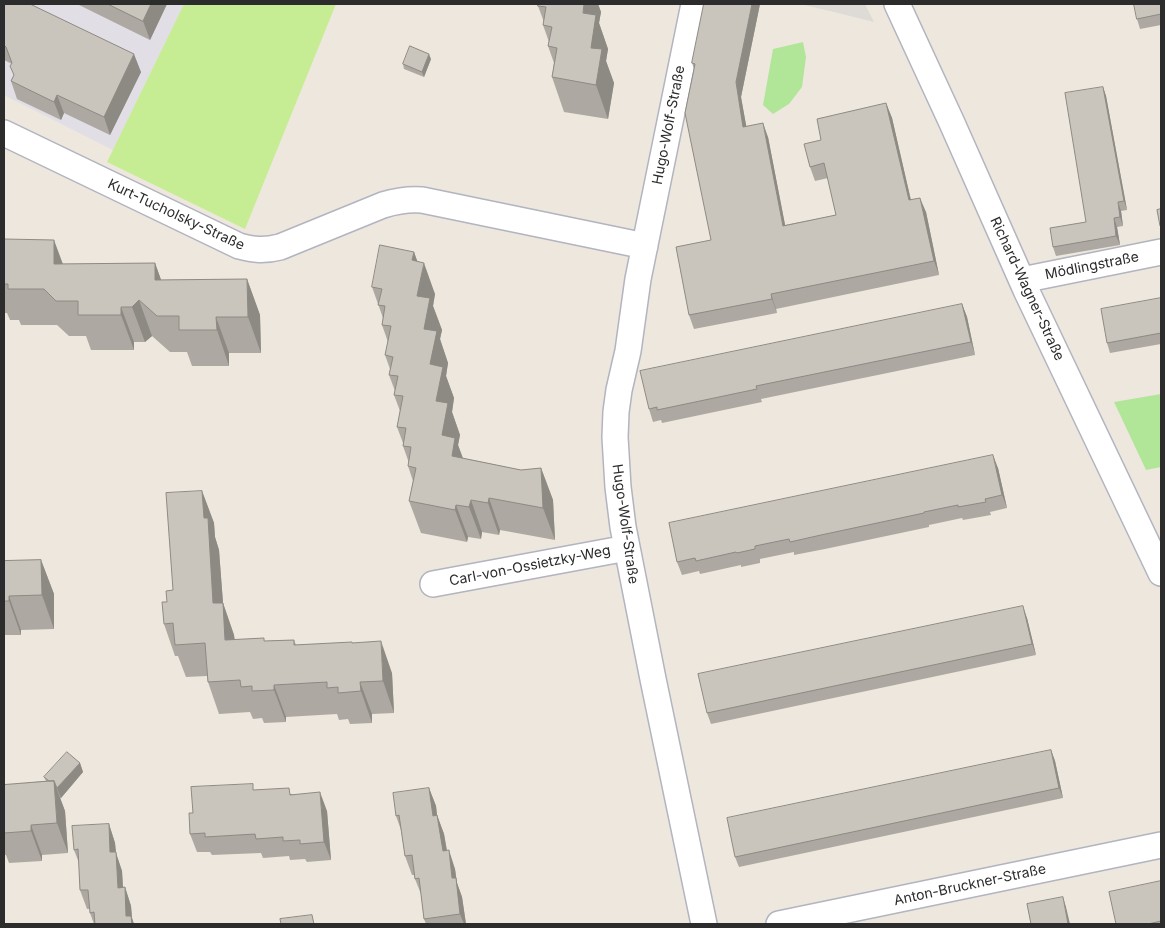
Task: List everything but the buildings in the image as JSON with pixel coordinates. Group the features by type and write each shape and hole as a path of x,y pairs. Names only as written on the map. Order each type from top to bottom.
{"street":[{"name":"Hugo-Wolf-Straße","path":"694,4 645,246 628,351 619,390 616,412 616,458 627,548 704,924"},
{"name":"Richard-Wagner-Straße","path":"897,4 1022,280 1161,573"},
{"name":"Kurt-Tucholsky-Straße","path":"4,133 239,246 251,249 266,250 280,247 383,206 411,199 645,246"},
{"name":"Mödlingstraße","path":"1022,280 1161,252"},
{"name":"Carl-von-Ossietzky-Weg","path":"433,584 627,548"},
{"name":"Anton-Bruckner-Straße","path":"780,924 1161,845"}],"shaded area":[{"path":"4,4 184,4 113,150 4,95"},
{"path":"800,4 865,4 874,22 834,12"}],"green space":[{"path":"184,4 336,4 245,229 107,162"},
{"path":"803,42 806,57 802,87 789,104 773,114 763,105 773,49"},
{"path":"1161,394 1161,467 1146,470 1114,402"}]}
